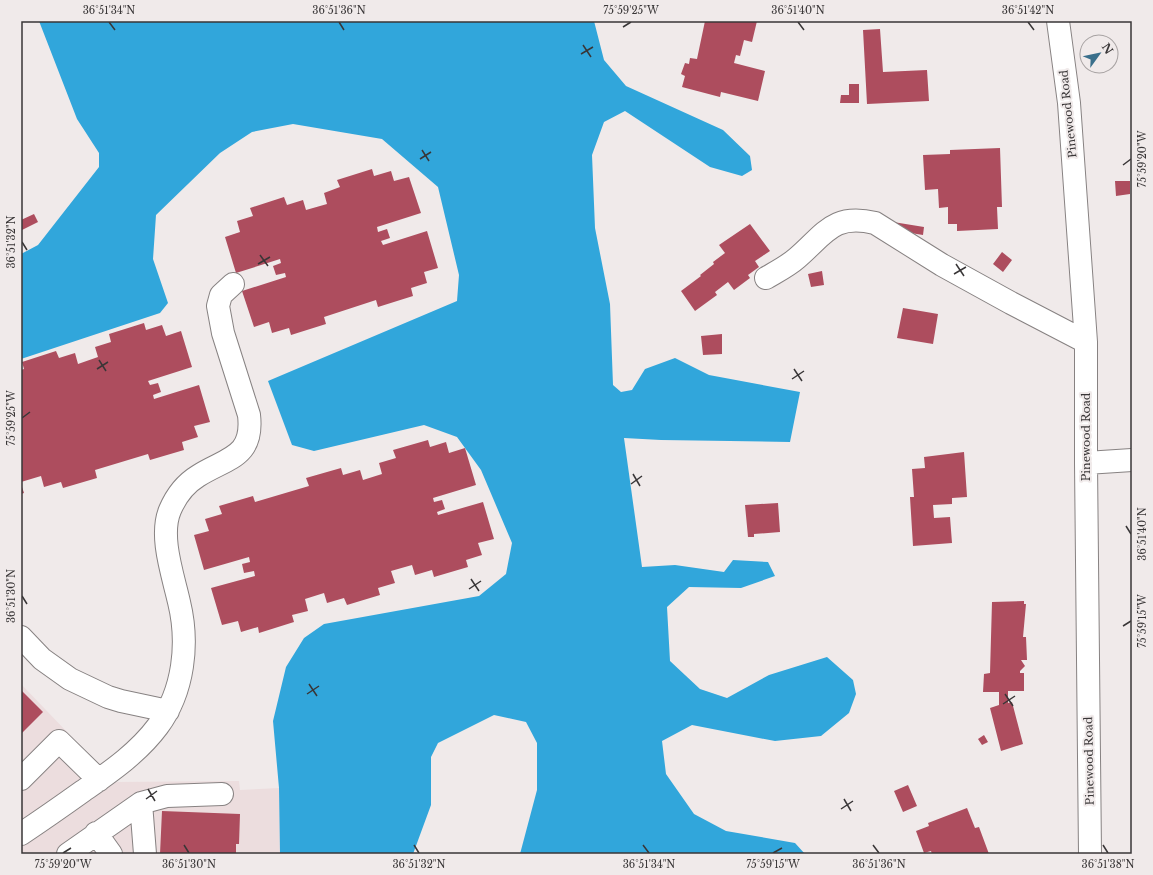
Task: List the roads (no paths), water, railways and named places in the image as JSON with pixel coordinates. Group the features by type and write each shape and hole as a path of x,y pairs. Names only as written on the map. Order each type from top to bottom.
{"street":[{"name":"Pinewood Road","path":"1058,21 1069,109 1086,342 1090,854"},
{"path":"766,278 796,259 822,233 835,224 847,220 863,220 875,223 942,265 1086,342"},
{"path":"21,834 99,780 135,752 158,726 168,711 176,690 183,659 185,636 183,616 168,549 165,528 169,511 179,492 198,475 232,458 241,450 248,438 250,423 249,415 223,333 218,306 221,295 233,284"},
{"path":"1086,463 1132,460"},
{"path":"21,637 42,659 70,679 108,697 168,711"},
{"path":"21,779 59,741 99,780"},
{"path":"68,854 141,803 167,796 222,794"},
{"path":"141,803 145,854"},
{"path":"96,834 111,854"}],"water":[{"path":"39,21 594,21 604,60 626,86 723,130 750,156 752,170 742,176 710,167 625,111 604,122 592,155 595,228 610,304 613,385 621,392 632,390 645,369 675,358 709,375 800,392 790,442 624,438 642,567 675,565 724,572 733,560 768,562 775,576 741,588 689,587 667,607 670,661 700,689 727,698 769,675 827,657 853,680 856,694 849,713 821,736 775,741 692,725 662,741 666,774 694,814 726,831 795,843 805,854 520,854 537,790 537,743 526,722 494,715 438,743 431,757 431,805 413,854 280,854 279,788 273,721 286,667 304,638 324,624 479,596 506,574 512,543 481,470 457,437 424,425 314,451 292,445 268,381 457,301 459,275 438,187 382,139 293,124 252,132 220,153 156,215 153,259 168,303 160,313 21,359 21,254 38,245 99,167 99,153 77,119"}]}
